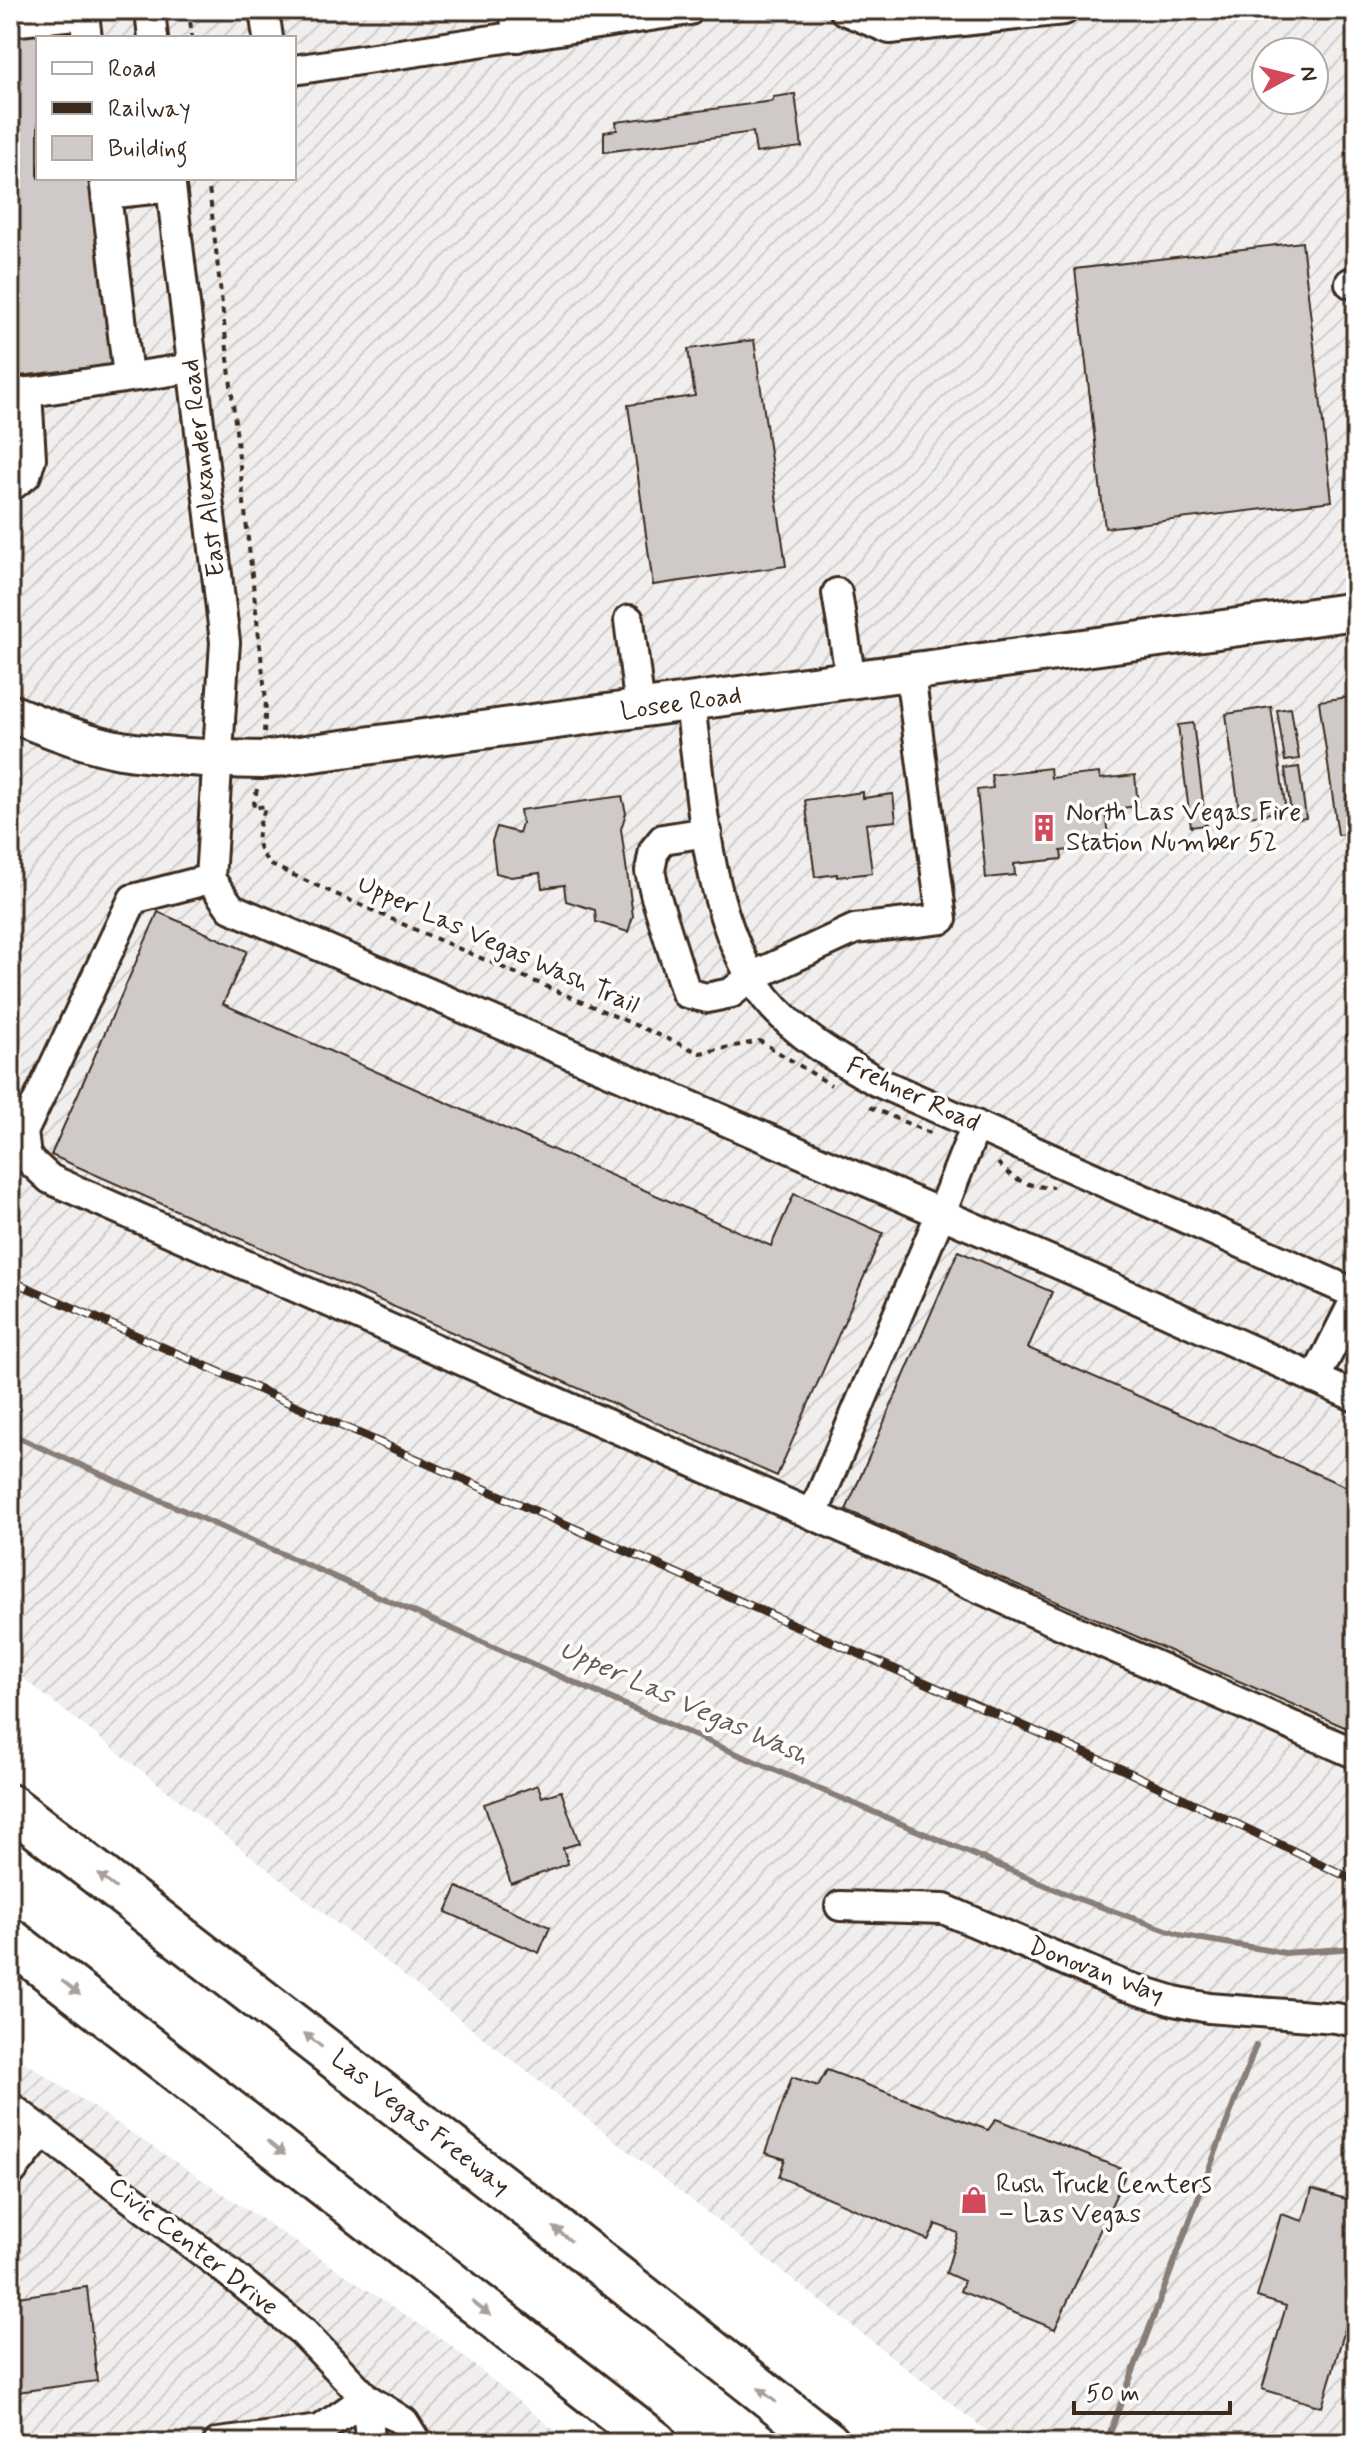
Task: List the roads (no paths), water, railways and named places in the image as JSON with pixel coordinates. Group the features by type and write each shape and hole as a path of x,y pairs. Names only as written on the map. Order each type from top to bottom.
{"highway":[{"name":"Las Vegas Freeway","path":"10,1806 828,2443"},
{"path":"10,1940 656,2443"}],"main road":[{"name":"Losee Road","path":"10,713 74,738 120,749 219,760 262,760 1356,611"}],"street":[{"path":"150,10 153,36"},
{"path":"264,10 268,36"},
{"path":"296,70 516,24 690,10"},
{"path":"844,10 890,29 1064,10"},
{"path":"10,22 84,14 87,36"},
{"path":"128,376 105,186 171,183"},
{"name":"East Alexander Road","path":"171,183 225,642 210,879"},
{"path":"10,487 26,475 31,458 19,393 192,368"},
{"path":"837,593 851,681"},
{"path":"629,620 640,710"},
{"path":"707,832 663,839 654,850 650,871 686,993 707,998 731,993 751,977 855,929 942,919 910,673"},
{"name":"Frehner Road","path":"690,703 707,832 725,921 751,977 767,1000 787,1020 837,1059 972,1136 1356,1296"},
{"path":"1356,1397 941,1213 231,908 210,879 133,899 23,1132 26,1157 50,1179 1356,1754"},
{"path":"813,1514 972,1136"},
{"path":"1315,1379 1356,1296"},
{"name":"Donovan Way","path":"840,1906 944,1909 1122,1985 1174,2001 1209,2008 1356,2022"},
{"name":"Civic Center Drive","path":"10,2107 303,2332 366,2398"},
{"path":"10,2173 43,2132"},
{"path":"218,2443 320,2430 366,2398"},
{"path":"366,2398 373,2443"},
{"path":"366,2398 404,2422 417,2443"}],"waterway":[{"name":"Upper Las Vegas Wash","path":"10,1434 723,1748 1076,1898 1184,1936 1285,1953 1356,1948"},
{"path":"1106,2443 1256,2045"}],"railway":[{"path":"10,1280 1126,1771 1356,1881"}],"place":[{"name":"North Las Vegas Fire Station Number 52","path":"1044,828"},
{"name":"Rush Truck Centers – Las Vegas","path":"974,2200"}]}
